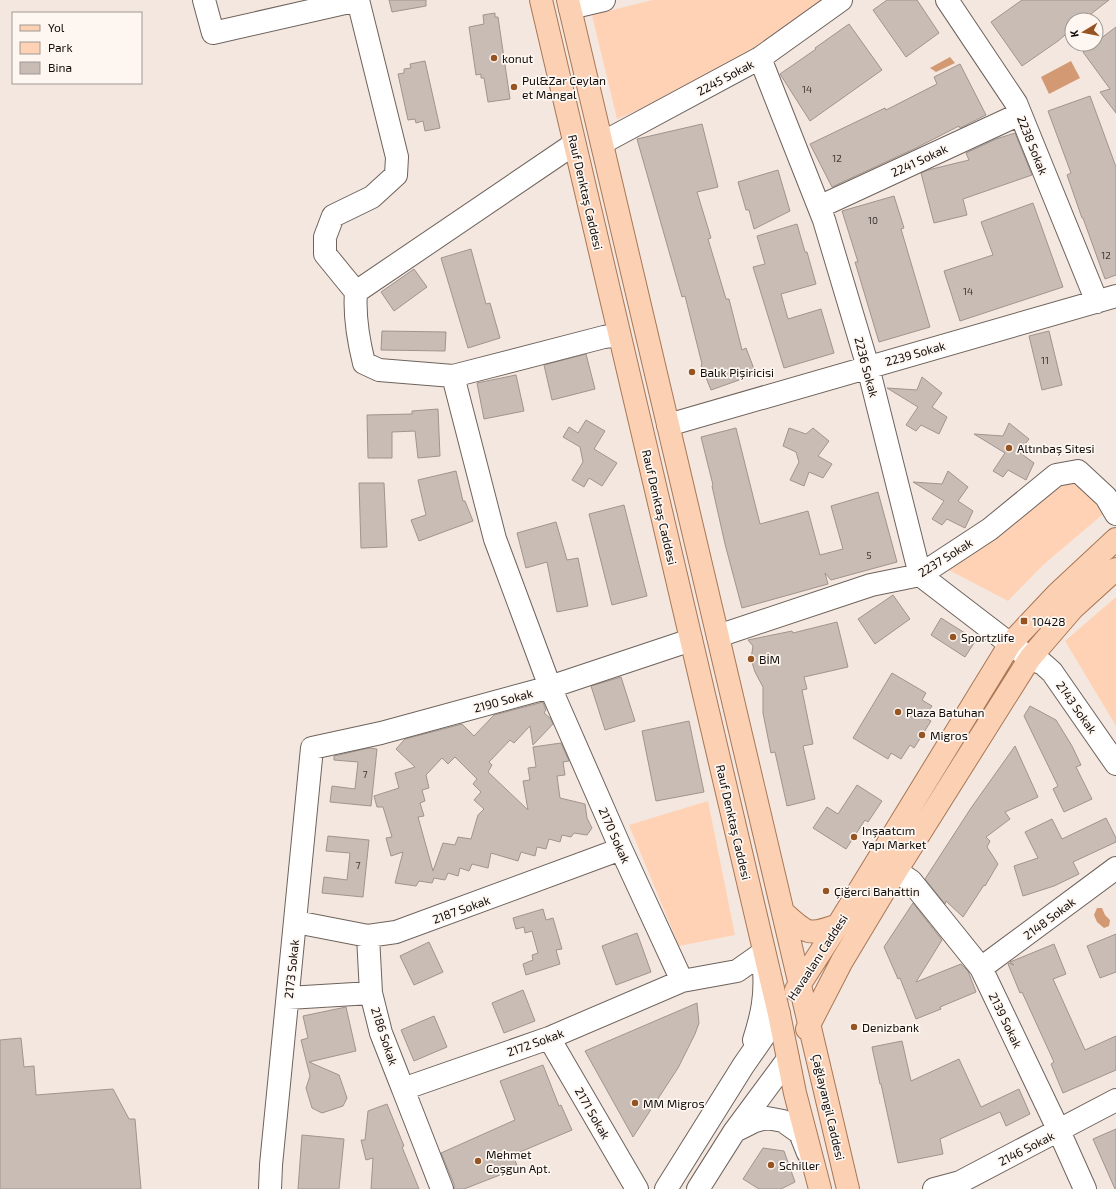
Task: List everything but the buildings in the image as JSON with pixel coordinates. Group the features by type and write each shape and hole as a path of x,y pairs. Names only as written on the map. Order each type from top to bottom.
{"main road":[{"name":"Rauf Denktaş Caddesi","path":"541,0 779,1014 788,1059"},
{"path":"569,4 800,985"},
{"name":"Havaalanı Caddesi","path":"779,1014 800,985 838,925 1010,644 1057,594 1113,556"},
{"name":"Havaalanı Caddesi","path":"788,1059 810,1025 841,962 896,871 1030,658 1073,608 1113,556"},
{"path":"784,913 797,925 808,932 822,931 838,925"},
{"path":"822,1077 825,1035 841,962"},
{"name":"Çağlayangil Caddesi","path":"800,985 848,1189"},
{"path":"788,1059 795,1093 818,1181"}],"street":[{"path":"204,0 213,33 358,0 397,157 396,175 372,197 333,216 324,237 325,254 356,292 355,309 357,337 364,363 379,370 453,376 619,334"},
{"path":"569,4 604,0"},
{"name":"2245 Sokak","path":"602,143 760,58 841,0"},
{"name":"2238 Sokak","path":"947,0 1016,103 1107,299"},
{"name":"2236 Sokak","path":"760,58 820,207 868,367 920,575"},
{"name":"2241 Sokak","path":"820,207 1020,114"},
{"path":"356,292 574,144"},
{"name":"2239 Sokak","path":"668,425 1107,299"},
{"name":"2170 Sokak","path":"453,376 495,539 550,687 621,849 682,981"},
{"name":"2237 Sokak","path":"718,636 871,585 920,575 990,529 1056,475 1078,471 1106,497 1116,514"},
{"path":"920,575 1010,644"},
{"name":"2190 Sokak","path":"312,748 381,733 550,687 691,640"},
{"name":"2143 Sokak","path":"1010,644 1030,658 1043,664 1052,672 1116,764"},
{"name":"2173 Sokak","path":"270,1189 271,1165 312,748"},
{"name":"2187 Sokak","path":"296,922 368,936 396,932 621,849"},
{"name":"2148 Sokak","path":"981,968 1116,868"},
{"name":"2139 Sokak","path":"896,871 911,881 981,968 1085,1189"},
{"path":"368,936 371,993"},
{"path":"750,1056 764,1004 765,984 762,946"},
{"name":"2172 Sokak","path":"403,1089 549,1038 682,981 737,971 762,946"},
{"name":"2186 Sokak","path":"288,998 371,993 381,1033 403,1089"},
{"name":"Havaalanı Caddesi","path":"666,1189 750,1056 779,1014"},
{"name":"2171 Sokak","path":"549,1038 637,1189"},
{"name":"Havaalanı Caddesi","path":"698,1189 734,1132 788,1059"},
{"path":"403,1089 442,1189"},
{"name":"2146 Sokak","path":"934,1189 960,1182 1116,1100"},
{"path":"734,1132 755,1121 767,1118 783,1121 800,1134 818,1181"}],"green space":[{"path":"653,0 836,0 753,60 617,119 592,15"},
{"path":"1079,477 1109,509 1043,565 1008,601 947,569 1066,478"},
{"path":"1116,597 1116,726 1065,641"},
{"path":"708,801 735,935 679,946 629,825"}],"shaded area":[{"path":"950,57 955,63 936,72 930,68"},
{"path":"1071,61 1080,78 1049,94 1041,77"},
{"path":"1097,908 1102,908 1105,915 1110,920 1109,926 1104,928 1097,922 1094,915"}],"place":[{"name":"konut","path":"494,58"},
{"name":"Pul&Zar Ceylan et Mangal","path":"514,87"},
{"name":"Balık Pişiricisi","path":"692,372"},
{"name":"Altınbaş Sitesi","path":"1009,448"},
{"name":"10428","path":"1024,621"},
{"name":"Sportzlife","path":"953,637"},
{"name":"BİM","path":"751,659"},
{"name":"Plaza Batuhan","path":"898,712"},
{"name":"Migros","path":"922,735"},
{"name":"Inşaatcım Yapı Market","path":"854,837"},
{"name":"Çiğerci Bahattin","path":"826,891"},
{"name":"Denizbank","path":"854,1027"},
{"name":"MM Migros","path":"635,1103"},
{"name":"Mehmet Coşgun Apt.","path":"478,1161"},
{"name":"Schiller","path":"771,1165"}]}
